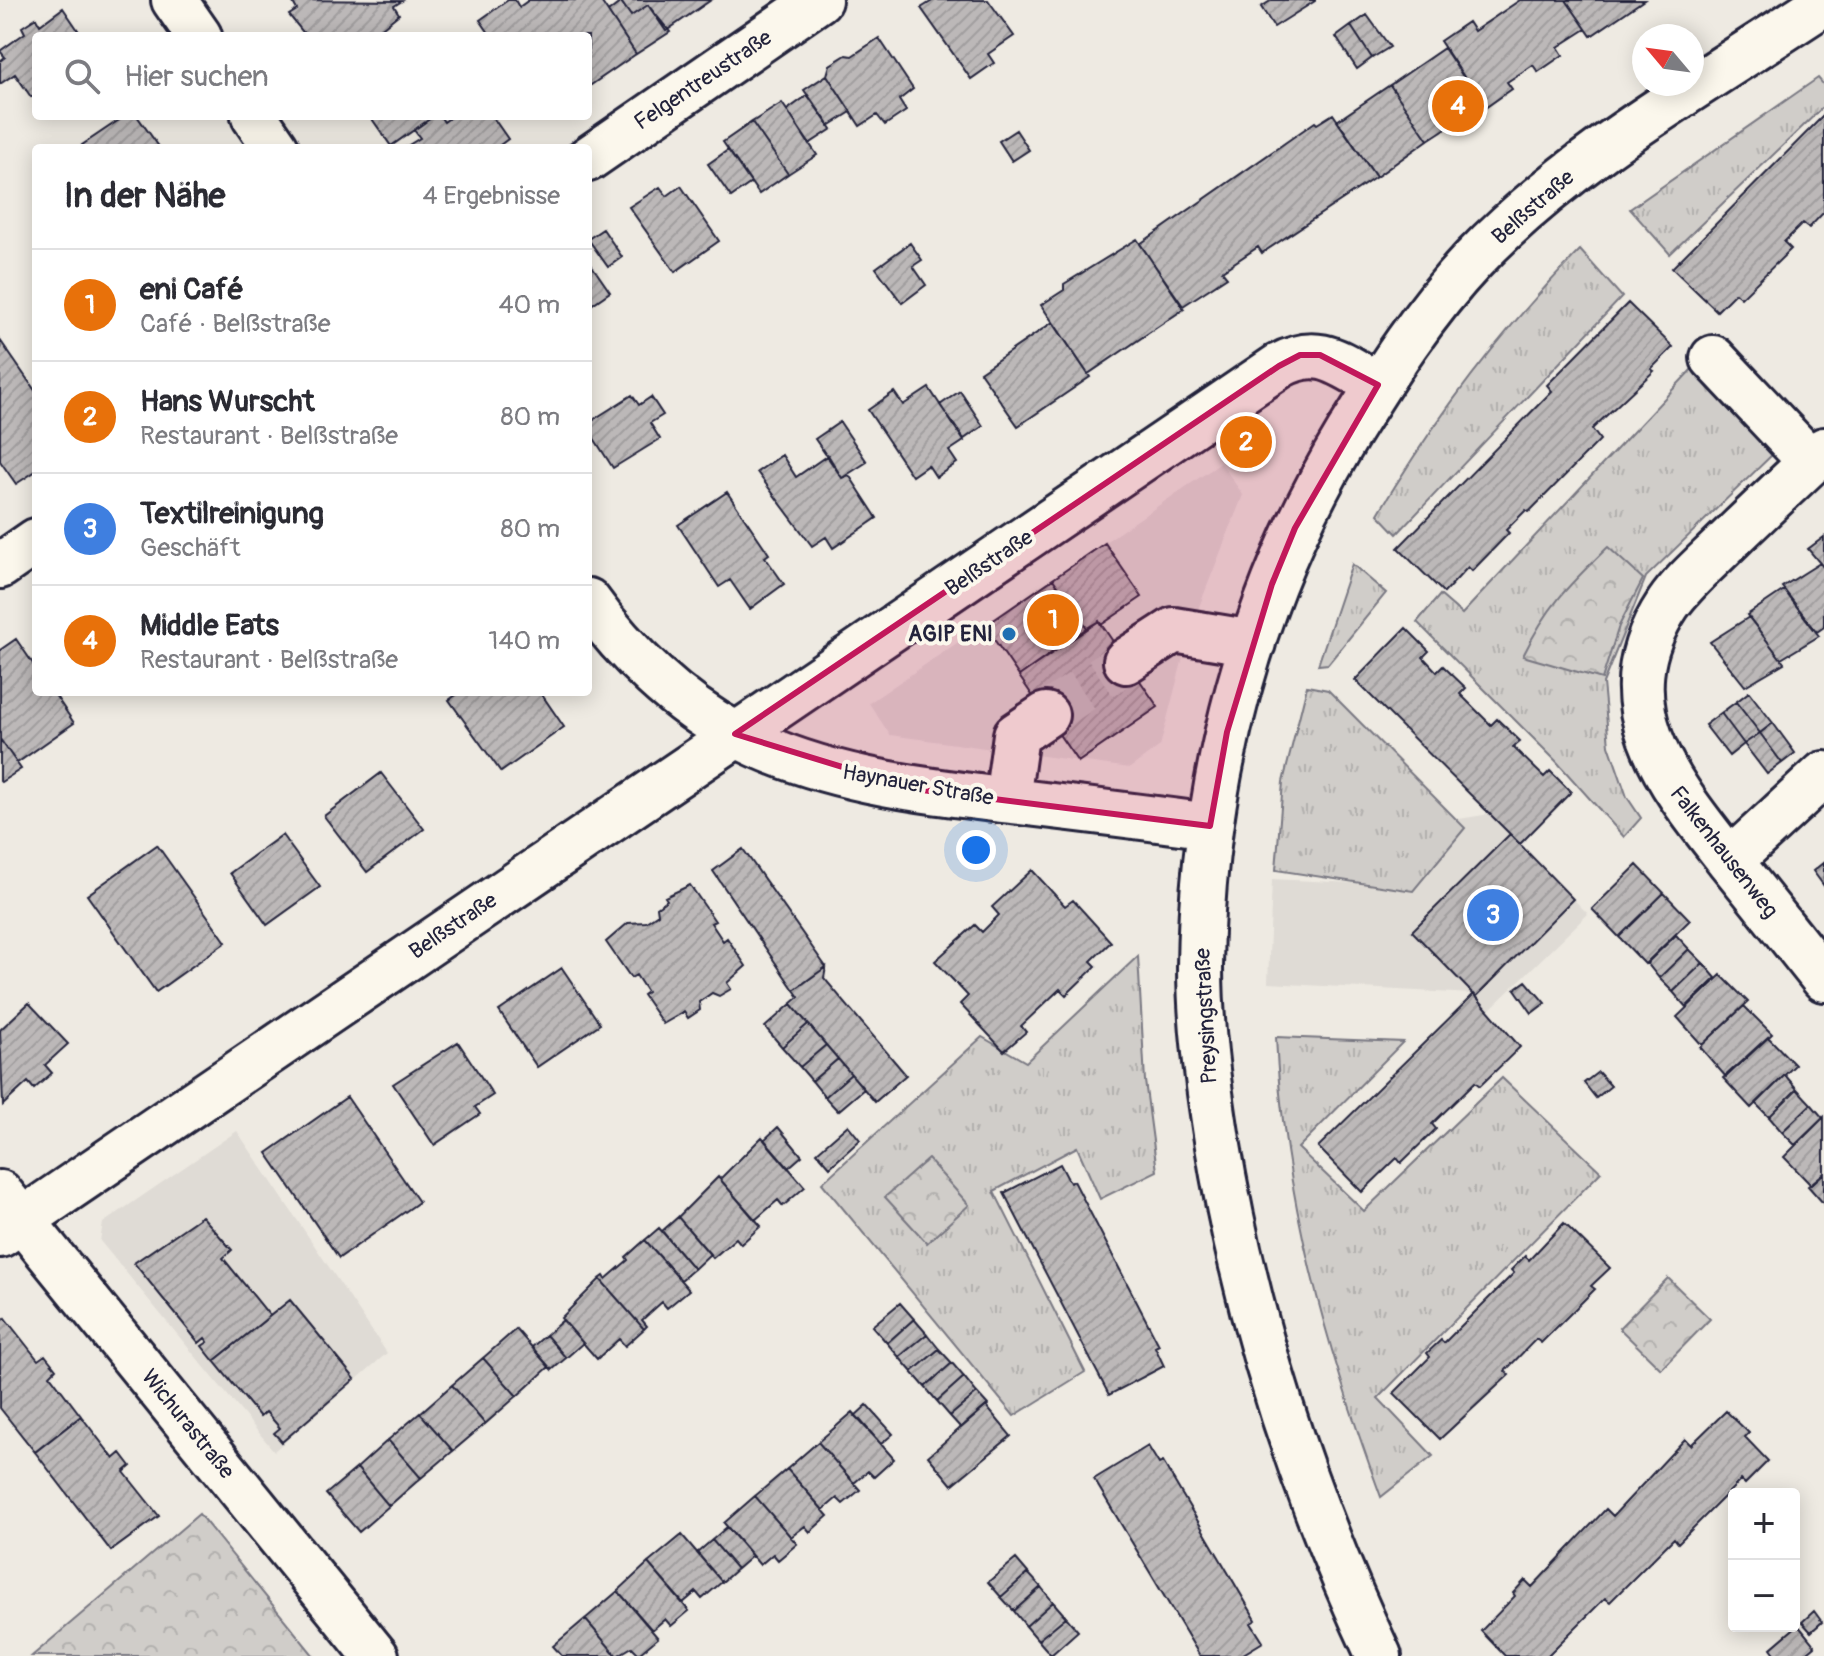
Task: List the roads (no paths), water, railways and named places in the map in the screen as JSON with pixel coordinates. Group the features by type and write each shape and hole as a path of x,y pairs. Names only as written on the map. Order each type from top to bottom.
{"street":[{"path":"174,0 196,32"},
{"name":"Felgentreustraße","path":"592,156 819,0"},
{"name":"Belßstraße","path":"8,1215 735,734 1291,359 1320,355 1378,385 1422,322 1469,264 1523,211 1595,155 1824,3"},
{"path":"257,120 273,144"},
{"path":"1713,358 1817,456"},
{"name":"Preysingstraße","path":"1378,385 1295,528 1253,643 1227,732 1210,826 1203,886 1200,980 1206,1070 1224,1184 1242,1267 1290,1437 1343,1577 1379,1656"},
{"name":"Falkenhausenweg","path":"1817,456 1691,577 1668,604 1644,665 1642,697 1652,749 1685,805 1824,979"},
{"path":"0,566 32,544"},
{"name":"Haynauer Straße","path":"592,607 610,632 672,691 735,734 799,760 864,779 1210,826"},
{"path":"1126,661 1174,630 1253,643"},
{"path":"1007,800 1016,735 1046,715"},
{"path":"1730,861 1824,774"},
{"name":"Wichurastraße","path":"8,1215 376,1656"}],"tunnel":[{"path":"1046,715 1126,661"}],"place":[{"name":"Middle Eats","path":"1458,106"},
{"name":"Hans Wurscht","path":"1246,442"},
{"name":"eni Café","path":"1053,620"},
{"name":"AGIP ENI","path":"1009,634"},
{"name":"Textilreinigung","path":"1493,915"}]}
